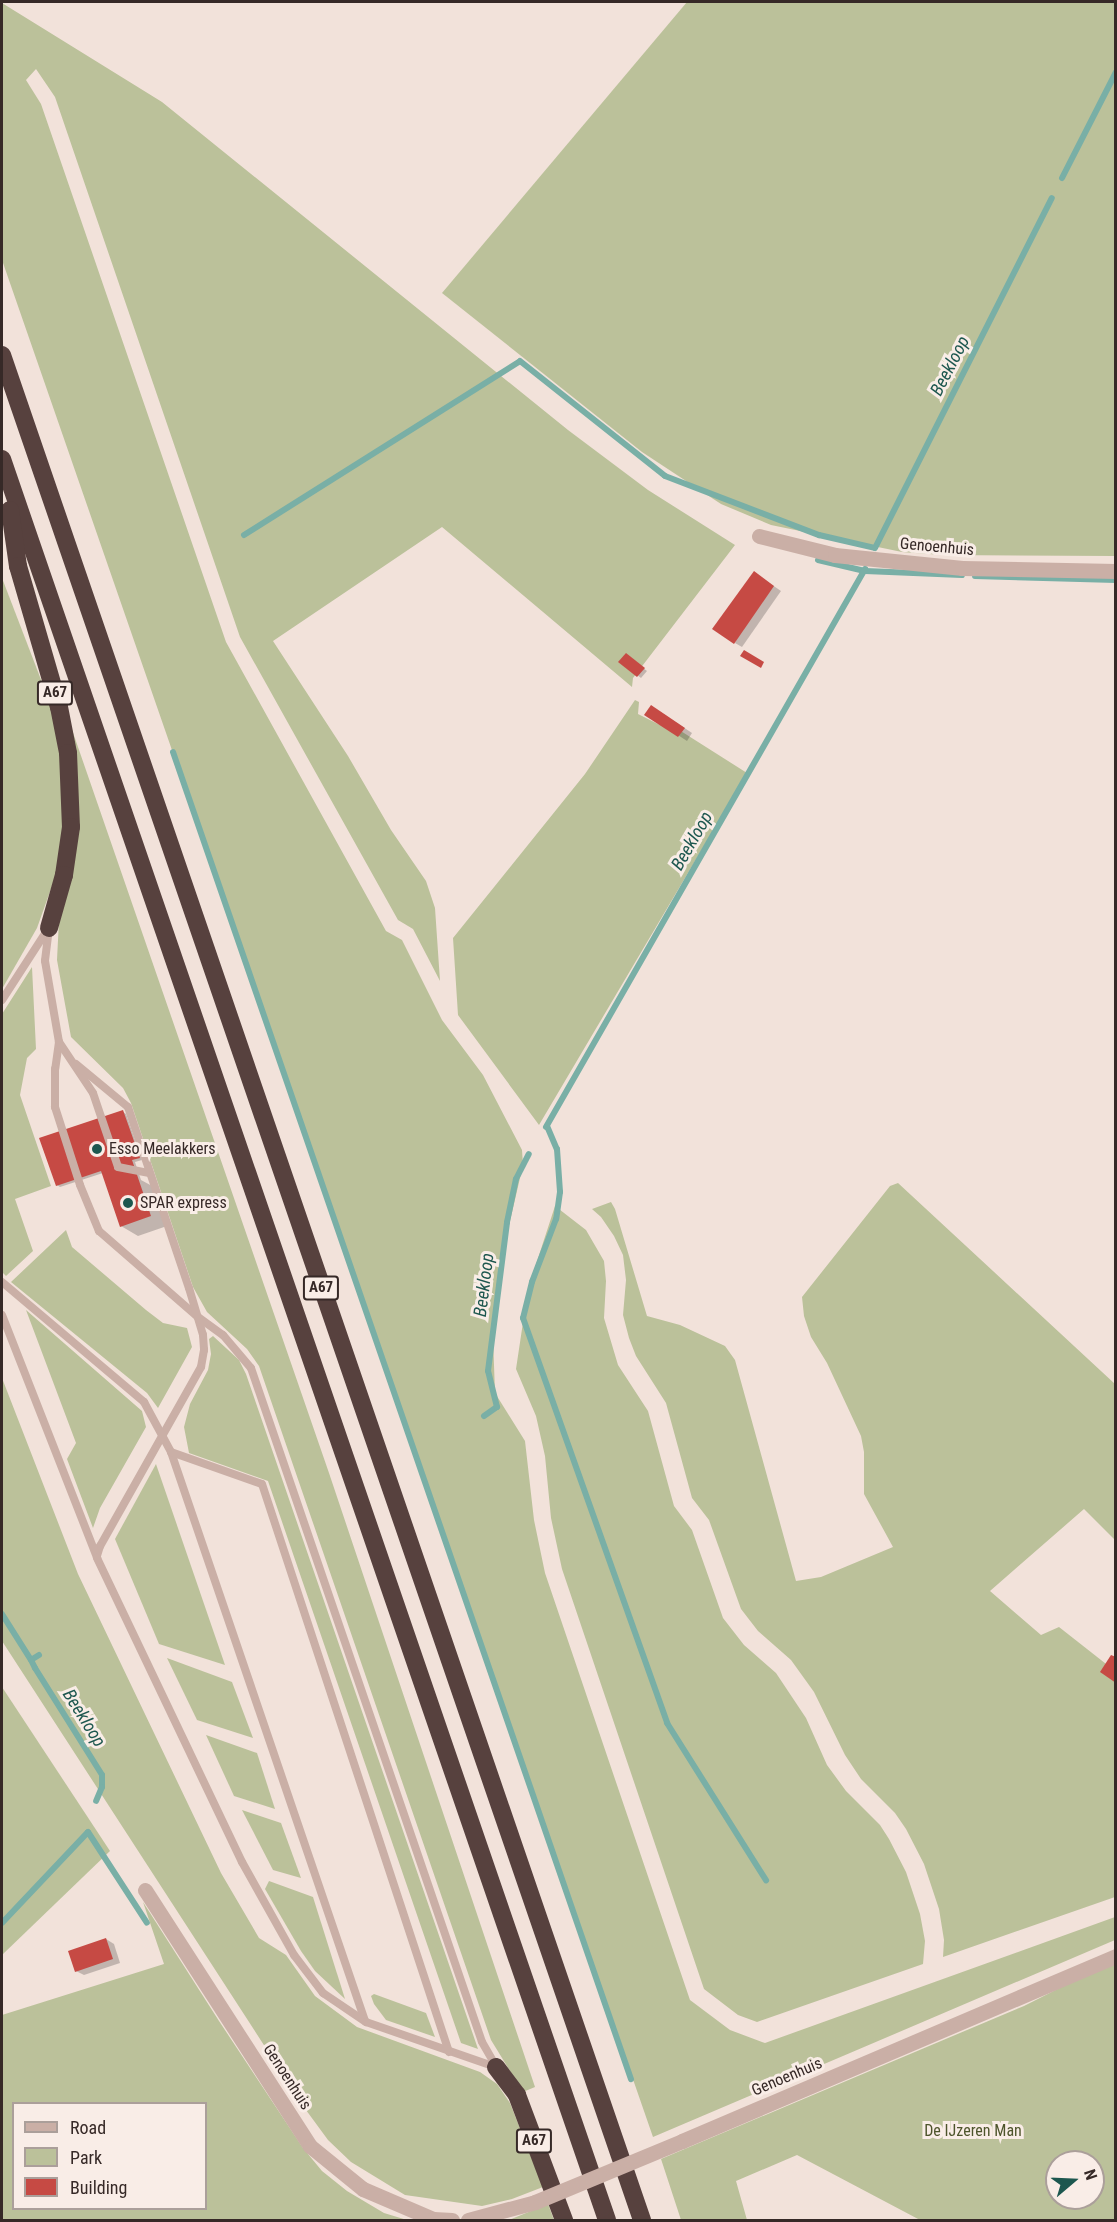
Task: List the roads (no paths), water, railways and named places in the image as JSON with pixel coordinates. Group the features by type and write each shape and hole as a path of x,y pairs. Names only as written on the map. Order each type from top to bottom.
{"highway":[{"name":"A67","path":"2,356 642,2220"},
{"name":"A67","path":"2,460 18,566 58,707 68,753 70,827 63,875 49,928"},
{"name":"A67","path":"2,460 607,2220"},
{"name":"A67","path":"496,2067 518,2096 564,2220"}],"street":[{"name":"Genoenhuis","path":"759,536 835,555 962,568 1116,571"},
{"name":"Genoenhuis","path":"145,1890 310,2146 363,2189 433,2219 452,2220"},
{"name":"Genoenhuis","path":"468,2220 535,2202 1116,1956"}],"lane":[{"name":"A67","path":"2,1000 49,928"},
{"name":"A67","path":"49,928 45,962 59,1042 55,1069 55,1107 99,1231 198,1317 223,1335 251,1368 482,2042 496,2067"},
{"name":"A67","path":"59,1042 76,1064 93,1093 118,1167 149,1173"},
{"name":"A67","path":"76,1064 128,1107 198,1317 204,1350 201,1366 100,1546 97,1558"},
{"path":"2,1282 144,1402 171,1452 366,2022"},
{"path":"2,1315 5,1333 97,1558 237,1852 294,1955 323,1992 366,2022 496,2067"},
{"path":"171,1452 262,1484 449,2052"}],"waterway":[{"name":"Beekloop","path":"1062,178 1116,72"},
{"path":"244,535 520,361 665,476 819,535 875,548 1052,198"},
{"path":"818,560 865,571 962,575"},
{"name":"Beekloop","path":"546,1127 865,569"},
{"path":"975,576 1116,580"},
{"path":"173,752 631,2079"},
{"path":"547,1126 557,1149 560,1192 556,1219 532,1282 523,1318 667,1723 766,1880"},
{"name":"Beekloop","path":"484,1416 497,1407 488,1371 507,1222 516,1179 529,1154"},
{"path":"2,1614 31,1660"},
{"name":"Beekloop","path":"39,1655 31,1660 35,1668 102,1775 102,1787 96,1801"},
{"name":"Beekloop","path":"2,1923 88,1832 147,1923"}],"place":[{"name":"Esso Meelakkers","path":"97,1149"},
{"name":"SPAR express","path":"128,1203"}],"park label":[{"name":"De IJzeren Man","path":"973,2131"}]}
